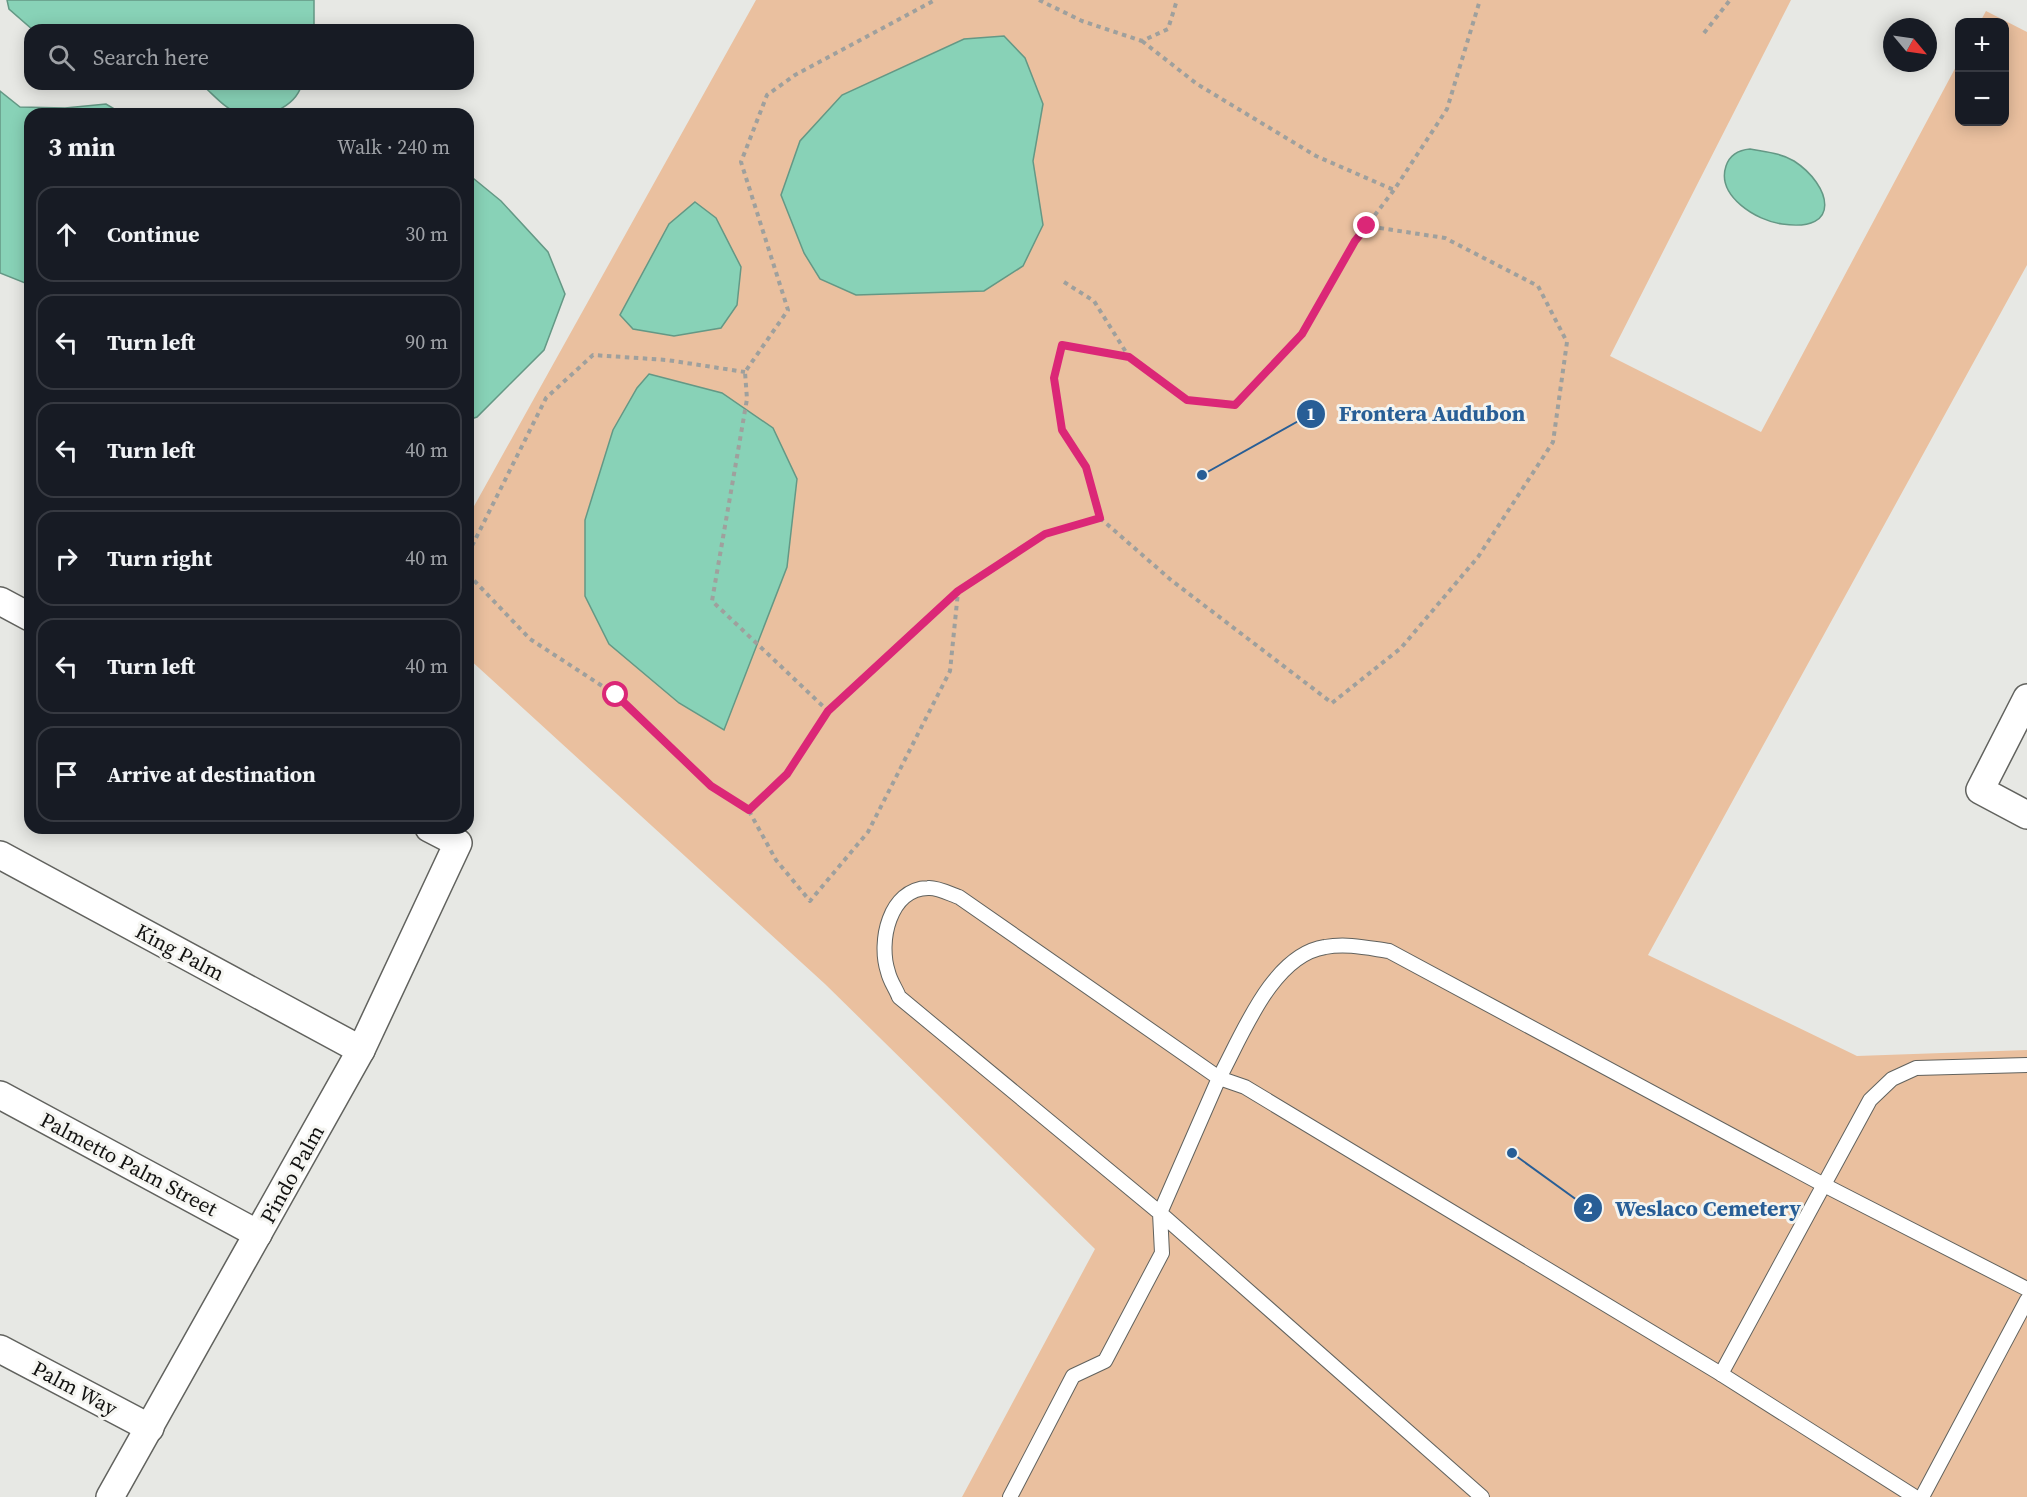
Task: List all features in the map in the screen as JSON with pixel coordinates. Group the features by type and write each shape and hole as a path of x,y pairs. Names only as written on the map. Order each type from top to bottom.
{"street":[{"path":"0,601 24,614"},
{"path":"2027,698 1980,790 2027,815"},
{"name":"Pindo Palm","path":"110,1497 361,1050 458,843 441,834"},
{"name":"King Palm","path":"0,855 361,1050"},
{"name":"Palmetto Palm Street","path":"0,1095 258,1234"},
{"name":"Palm Way","path":"0,1349 150,1428"}],"lane":[{"path":"1482,1497 1160,1213 899,997 887,971 884,942 886,925 899,902 910,892 929,887 959,897 1219,1078 1245,1087 1721,1374 1915,1497"},
{"path":"1010,1497 1073,1376 1105,1361 1162,1252 1160,1213 1219,1078 1266,990 1289,963 1323,947 1350,945 1389,951 1824,1185 2027,1289"},
{"path":"1721,1374 1870,1100 1892,1079 1916,1068 2027,1065"},
{"path":"1922,1497 2027,1300"}],"path":[{"path":"828,711 712,602 747,399 745,372 788,310 741,162 767,95 795,75 935,0"},
{"path":"1039,0 1082,21 1142,41 1197,84 1316,156 1394,190"},
{"path":"1142,41 1167,29 1177,0"},
{"path":"1064,282 1094,302 1129,357 1187,400 1235,405 1302,334 1355,241 1394,190 1447,109 1480,0"},
{"path":"1704,33 1730,0"},
{"path":"1129,357 1062,345 1054,378 1062,430 1086,467 1100,518 1171,580 1332,703 1401,648 1478,557 1553,442 1567,342 1538,286 1445,238 1367,226"},
{"path":"474,542 546,398 593,355 667,360 745,372"},
{"path":"749,810 787,774 828,711 958,591 1045,534 1100,518"},
{"path":"474,580 530,639 616,695 711,786 749,810 776,860 810,902 868,832 950,671 958,591"}],"shaded area":[{"path":"7,0 314,0 314,24 26,24 9,9"},
{"path":"756,0 1791,0 1610,356 1761,432 1955,68 1955,126 2009,126 2009,23 2027,32 2027,265 1648,955 1857,1056 2027,1050 2027,1497 962,1497 1095,1249 825,984 474,663 474,506"},
{"path":"1986,11 2000,18 1982,18"},
{"path":"1004,36 1025,58 1043,104 1033,161 1043,225 1023,266 984,291 856,295 820,279 804,253 781,195 800,141 842,95 964,39"},
{"path":"208,90 299,90 292,100 281,108 229,108"},
{"path":"0,91 20,107 65,108 24,108 24,283 0,273"},
{"path":"106,104 113,108 65,108"},
{"path":"1750,149 1784,156 1807,171 1823,194 1825,205 1822,214 1815,221 1802,225 1772,222 1751,212 1733,197 1727,187 1726,166 1735,153"},
{"path":"474,179 501,201 548,252 565,294 544,350 474,418"},
{"path":"695,202 716,218 741,267 737,305 721,328 674,336 633,329 620,315 669,224"},
{"path":"649,374 722,393 773,428 797,479 787,567 724,730 679,703 609,644 585,596 585,520 613,430 637,388"}],"place":[{"name":"Frontera Audubon","path":"1202,475"},
{"name":"Weslaco Cemetery","path":"1512,1153"}],"route":[{"path":"616,695 711,786 749,810 787,774 828,711 882,664 958,591 1045,534 1100,518 1086,467 1062,430 1054,378 1062,345 1129,357 1187,400 1235,405 1302,334 1355,241 1367,226"}]}
